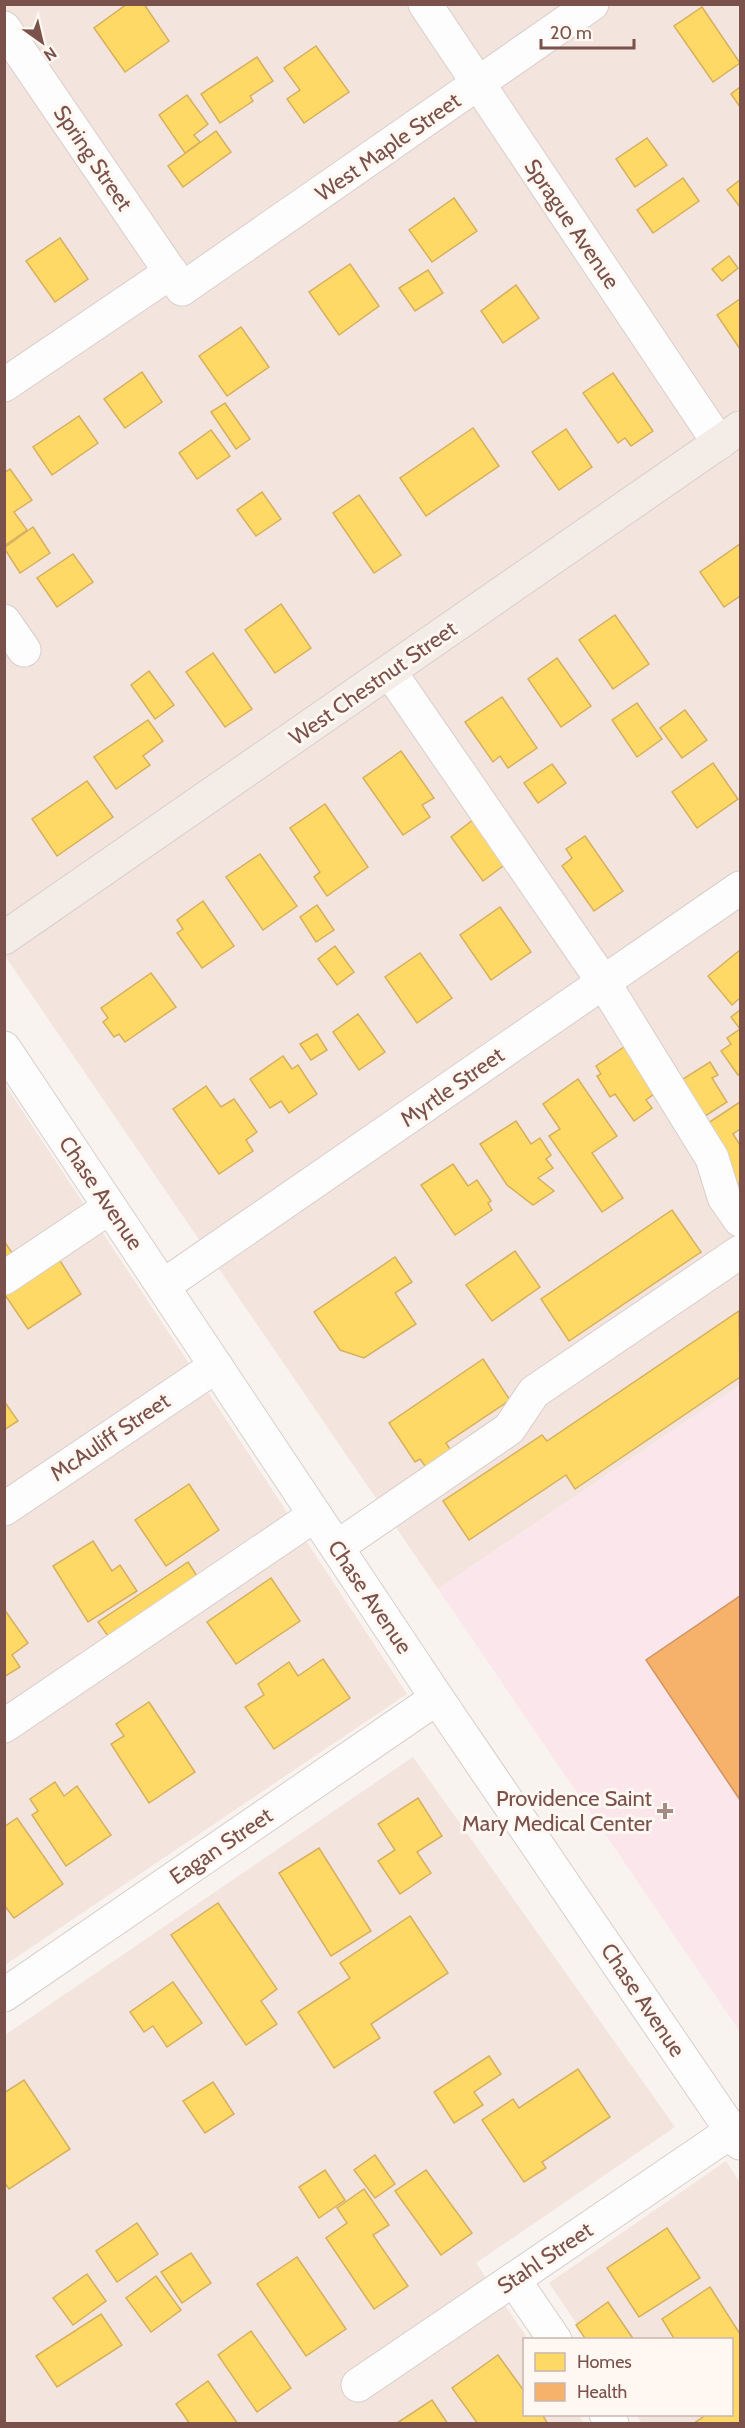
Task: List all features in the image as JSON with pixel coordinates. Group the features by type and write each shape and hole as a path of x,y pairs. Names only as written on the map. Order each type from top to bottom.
{"main road":[{"name":"West Chestnut Street","path":"4,938 730,436"}],"street":[{"name":"Sprague Avenue","path":"425,4 478,84 730,436"},
{"name":"West Maple Street","path":"4,385 177,281 478,84 592,4"},
{"name":"Spring Street","path":"4,28 177,281"},
{"path":"4,621 24,650"},
{"path":"390,672 604,982 712,1158 724,1197 741,1220"},
{"name":"Myrtle Street","path":"163,1286 741,888"},
{"name":"Chase Avenue","path":"4,1048 437,1698 736,2137"},
{"path":"4,1278 110,1207"},
{"path":"337,1547 509,1429 534,1392 741,1252"},
{"name":"McAuliff Street","path":"4,1509 216,1366"},
{"path":"4,1726 315,1515"},
{"name":"Eagan Street","path":"4,1995 437,1698"},
{"name":"Stahl Street","path":"358,2385 514,2280 736,2137"},
{"path":"514,2280 554,2338"}],"shaded area":[{"path":"4,5 740,5 740,1385 438,1589 5,956"},
{"path":"4,1083 407,1694 5,1965 4,1965"},
{"name":"Providence Saint Mary Medical Center","path":"740,1385 740,2032 438,1589"},
{"path":"413,1757 675,2127 476,2263 527,2338 523,2338 523,2416 579,2416 584,2423 5,2424 5,2035"},
{"path":"726,2161 740,2183 740,2423 642,2423 637,2416 733,2416 733,2338 586,2338 549,2283"}],"building: Homes":[{"path":"127,4 144,4 169,41 125,72 94,28"},
{"path":"702,7 740,63 713,82 674,26"},
{"path":"316,46 349,92 304,123 287,99 300,90 284,68"},
{"path":"257,57 273,81 250,96 253,101 220,123 201,94"},
{"path":"740,87 740,107 731,94"},
{"path":"187,95 208,124 194,135 200,142 185,153 159,115"},
{"path":"216,131 231,152 183,187 168,166"},
{"path":"647,138 667,165 635,187 616,159"},
{"path":"683,178 699,201 653,233 637,210"},
{"path":"740,180 740,207 727,190"},
{"path":"454,198 477,231 432,262 409,230"},
{"path":"60,238 88,279 55,302 26,261"},
{"path":"729,256 738,268 722,281 712,269"},
{"path":"350,264 379,306 339,335 309,292"},
{"path":"428,270 443,293 415,311 399,288"},
{"path":"516,285 539,318 503,343 481,311"},
{"path":"740,299 740,349 717,315"},
{"path":"241,327 269,367 227,396 199,356"},
{"path":"142,372 162,402 125,428 104,399"},
{"path":"613,373 653,431 631,446 625,438 618,443 583,393"},
{"path":"225,403 250,439 236,449 211,412"},
{"path":"79,416 98,443 52,475 33,447"},
{"path":"473,428 499,466 426,516 400,478"},
{"path":"566,429 592,467 559,490 532,452"},
{"path":"211,430 230,456 197,479 179,453"},
{"path":"10,469 32,500 14,512 27,530 4,546 4,473"},
{"path":"262,492 281,519 256,536 237,510"},
{"path":"359,495 401,555 374,573 333,513"},
{"path":"33,527 50,553 20,573 4,548"},
{"path":"740,544 740,596 724,607 700,572"},
{"path":"73,554 93,582 57,607 37,578"},
{"path":"281,604 311,648 275,673 245,630"},
{"path":"615,615 649,664 613,689 579,640"},
{"path":"213,653 252,709 225,727 186,672"},
{"path":"557,658 591,706 561,727 528,679"},
{"path":"149,671 174,705 155,719 131,685"},
{"path":"502,697 537,748 508,768 500,756 493,762 465,722"},
{"path":"637,703 662,739 637,757 612,720"},
{"path":"685,710 707,740 682,758 660,728"},
{"path":"148,720 163,741 143,756 150,765 116,789 94,757"},
{"path":"401,751 434,798 422,805 430,817 403,835 363,778"},
{"path":"713,763 738,799 697,828 672,792"},
{"path":"552,764 566,783 538,803 524,783"},
{"path":"87,781 113,817 57,856 32,819"},
{"path":"325,804 368,867 327,896 314,877 320,872 290,828"},
{"path":"474,819 507,863 483,881 451,837"},
{"path":"585,836 623,891 594,911 562,866 572,858 566,849"},
{"path":"260,854 297,906 263,930 226,877"},
{"path":"203,901 234,946 202,968 177,933 183,929 177,920"},
{"path":"317,905 334,930 316,942 300,917"},
{"path":"500,907 531,952 491,980 460,935"},
{"path":"335,946 354,972 337,985 318,959"},
{"path":"740,950 740,998 732,1005 708,976"},
{"path":"420,953 452,998 417,1023 385,977"},
{"path":"151,973 176,1007 125,1042 119,1034 114,1037 103,1022 108,1018 101,1008"},
{"path":"740,1010 740,1029 731,1017"},
{"path":"358,1014 385,1052 359,1070 333,1032"},
{"path":"740,1029 740,1073 738,1075 721,1051 731,1044 727,1038"},
{"path":"317,1034 327,1050 311,1060 300,1044"},
{"path":"627,1045 646,1073 642,1076 654,1094 646,1100 652,1108 634,1121 615,1094 610,1097 597,1076 601,1074 596,1066"},
{"path":"283,1056 292,1069 298,1065 317,1094 289,1113 281,1101 270,1108 250,1079"},
{"path":"710,1062 718,1075 712,1078 727,1102 699,1120 675,1084"},
{"path":"578,1079 617,1136 592,1153 623,1198 602,1212 549,1136 560,1129 543,1104"},
{"path":"206,1086 221,1107 234,1099 257,1132 246,1140 253,1151 219,1174 173,1109"},
{"path":"740,1102 740,1129 733,1134 740,1145 740,1183 736,1186 699,1129"},
{"path":"516,1121 531,1144 540,1138 551,1155 546,1159 553,1168 538,1178 554,1191 533,1205 507,1185 480,1144"},
{"path":"453,1164 468,1186 477,1180 491,1201 488,1203 492,1210 455,1235 421,1185"},
{"path":"672,1210 701,1252 569,1341 541,1299"},
{"path":"4,1241 17,1260 4,1268"},
{"path":"515,1251 540,1287 492,1321 466,1285"},
{"path":"395,1257 412,1282 395,1293 416,1324 364,1358 340,1350 314,1312"},
{"path":"59,1259 81,1294 28,1329 5,1295"},
{"path":"739,1311 740,1377 575,1489 566,1475 469,1540 443,1501 542,1435 547,1441"},
{"path":"483,1359 510,1400 446,1443 454,1455 430,1473 420,1459 415,1462 389,1423"},
{"path":"4,1401 18,1421 4,1430"},
{"path":"189,1484 219,1530 166,1566 135,1520"},
{"path":"93,1541 112,1571 120,1565 137,1591 88,1622 53,1566"},
{"path":"188,1562 204,1587 115,1646 98,1622"},
{"path":"271,1578 300,1621 236,1664 207,1622"},
{"path":"4,1609 28,1643 12,1655 20,1667 4,1677"},
{"path":"323,1659 350,1698 274,1749 245,1707 264,1695 258,1684 289,1662 298,1676"},
{"path":"149,1702 195,1772 149,1803 111,1744 124,1736 116,1724"},
{"path":"55,1782 64,1796 77,1786 111,1835 66,1866 32,1815 38,1811 30,1799"},
{"path":"418,1798 442,1836 417,1852 431,1873 400,1894 378,1861 395,1850 378,1824"},
{"path":"17,1818 63,1884 14,1918 4,1905 4,1827"},
{"path":"319,1848 371,1931 331,1956 279,1873"},
{"path":"218,1903 277,1989 261,2001 277,2024 246,2045 171,1935"},
{"path":"410,1916 448,1973 371,2024 380,2038 334,2068 298,2012 350,1978 340,1963"},
{"path":"173,1982 202,2023 167,2047 153,2026 144,2032 130,2012"},
{"path":"489,2056 501,2074 474,2092 483,2105 454,2123 434,2092"},
{"path":"578,2069 610,2117 542,2162 546,2168 524,2182 482,2120 513,2099 519,2108"},
{"path":"24,2080 70,2149 9,2189 4,2182 4,2093"},
{"path":"213,2082 234,2114 205,2133 183,2101"},
{"path":"375,2155 395,2184 375,2198 354,2170"},
{"path":"325,2170 345,2200 319,2218 299,2187"},
{"path":"426,2170 472,2233 441,2255 395,2191"},
{"path":"364,2189 389,2225 373,2235 408,2286 374,2309 326,2238 347,2223 337,2208"},
{"path":"137,2223 158,2254 117,2282 96,2251"},
{"path":"667,2228 700,2278 639,2317 607,2268"},
{"path":"191,2253 211,2283 182,2303 161,2272"},
{"path":"297,2257 346,2329 306,2356 257,2284"},
{"path":"87,2274 106,2301 73,2325 53,2298"},
{"path":"156,2276 181,2310 151,2332 126,2298"},
{"path":"710,2287 740,2334 740,2424 693,2424 704,2416 733,2416 733,2338 674,2338 662,2319"},
{"path":"608,2302 633,2338 585,2338 576,2325"},
{"path":"101,2314 122,2345 57,2387 36,2356"},
{"path":"251,2331 291,2388 257,2412 218,2355"},
{"path":"498,2355 523,2390 523,2416 543,2416 548,2424 478,2424 452,2388"},
{"path":"208,2381 238,2424 190,2424 176,2404"},
{"path":"432,2400 448,2424 397,2424 397,2423"}],"building: Health":[{"path":"740,1596 740,1800 646,1660"}],"place":[{"name":"Providence Saint Mary Medical Center","path":"665,1811"}]}
